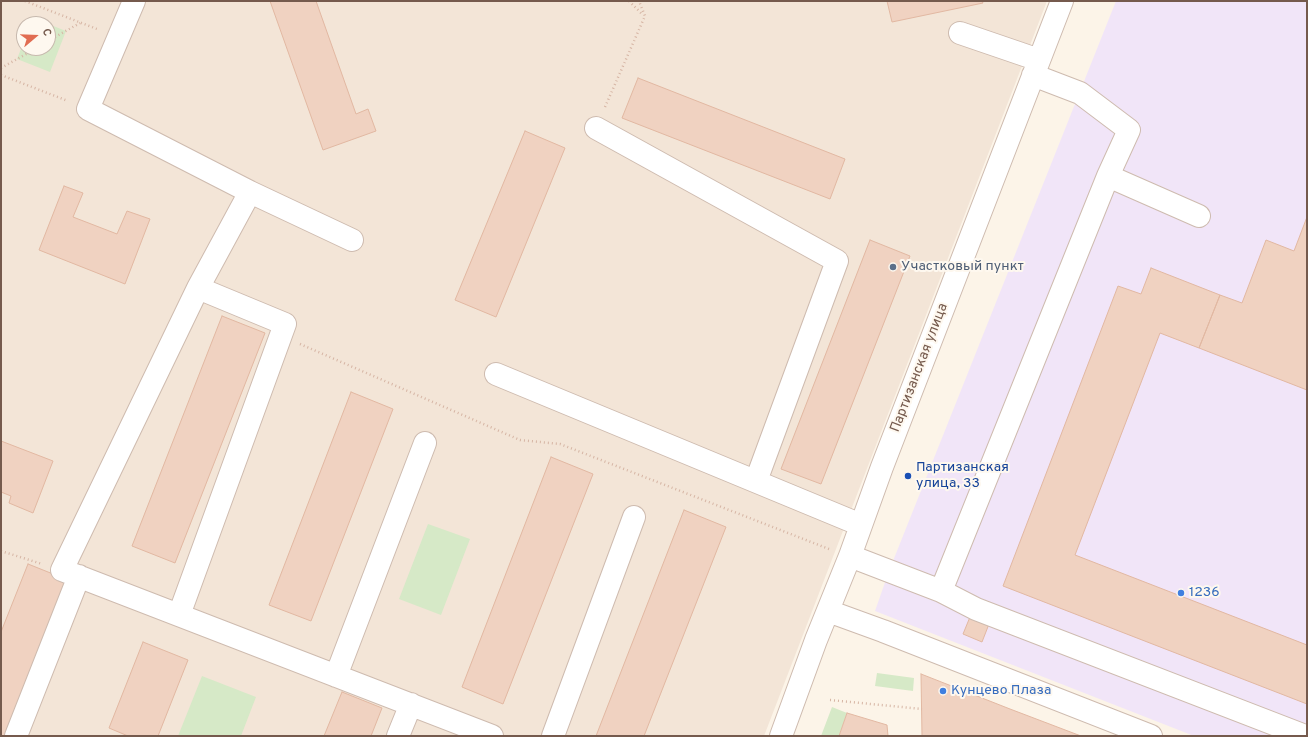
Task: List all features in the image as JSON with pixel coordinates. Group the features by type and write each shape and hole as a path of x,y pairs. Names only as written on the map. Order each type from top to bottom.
{"street":[{"path":"134,1 88,109 250,192 352,240"},
{"name":"Партизанская улица","path":"781,736 828,611 840,553 861,525 1062,1"},
{"path":"941,591 1108,176 1129,130 1080,92 1036,67 960,33"},
{"path":"596,128 837,261 756,481"},
{"path":"1108,176 1199,216"},
{"path":"16,736 70,573 198,288 250,192"},
{"path":"179,615 285,324 198,288"},
{"path":"496,374 861,525"},
{"path":"336,676 425,444"},
{"path":"553,736 634,517"},
{"path":"840,553 941,591 976,609 1305,736"},
{"path":"70,573 492,736"},
{"path":"828,611 1151,736"},
{"path":"398,736 411,704"}],"path":[{"path":"25,1 118,37"},
{"path":"629,1 644,16"},
{"path":"596,128 644,16 638,1"},
{"path":"56,36 81,22"},
{"path":"1,68 22,56"},
{"path":"1,75 88,109"},
{"path":"282,335 520,440 560,444 840,553"},
{"path":"1,551 70,573"},
{"path":"830,700 922,708"}],"shaded area":[{"path":"1,1 1047,1 764,736 1,736"},
{"path":"1116,1 1307,1 1307,736 1194,736 875,611 889,571"}],"green space":[{"path":"56,27 66,31 50,72 17,59 18,56 56,56"},
{"path":"428,524 470,539 441,615 399,599"},
{"path":"877,673 914,678 913,691 875,686"},
{"path":"202,676 256,697 241,736 178,736"},
{"path":"832,707 847,713 839,736 821,736"}],"building":[{"path":"270,1 316,1 356,114 368,109 376,131 323,150"},
{"path":"887,1 982,1 983,3 892,22"},
{"path":"638,78 845,159 830,199 622,118"},
{"path":"525,131 565,148 496,317 455,300"},
{"path":"64,186 83,193 73,217 117,234 127,211 150,219 125,284 39,250"},
{"path":"1307,217 1307,390 1199,348 1220,295 1242,303 1266,240 1294,251"},
{"path":"870,240 910,256 821,484 781,469"},
{"path":"1151,268 1220,295 1199,348 1160,333 1075,555 1307,645 1307,704 1003,586 1118,286 1141,294"},
{"path":"222,316 265,333 175,563 132,546"},
{"path":"351,392 393,409 311,621 269,605"},
{"path":"1,441 53,461 33,513 9,503 11,496 1,492"},
{"path":"551,457 593,474 503,704 462,687"},
{"path":"684,510 726,527 644,736 596,736"},
{"path":"28,564 68,580 7,736 1,736 1,632"},
{"path":"970,617 989,624 982,642 963,634"},
{"path":"143,642 188,660 158,736 128,736 109,728"},
{"name":"Кунцево Плаза","path":"921,674 1010,709 1081,736 922,736"},
{"path":"342,692 382,708 371,736 324,736"},
{"path":"847,713 887,725 888,736 839,736"}],"place":[{"name":"Участковый пункт","path":"893,267"},
{"name":"Партизанская улица, 33","path":"908,476"},
{"name":"1236","path":"1181,593"},
{"name":"Кунцево Плаза","path":"943,691"}]}
